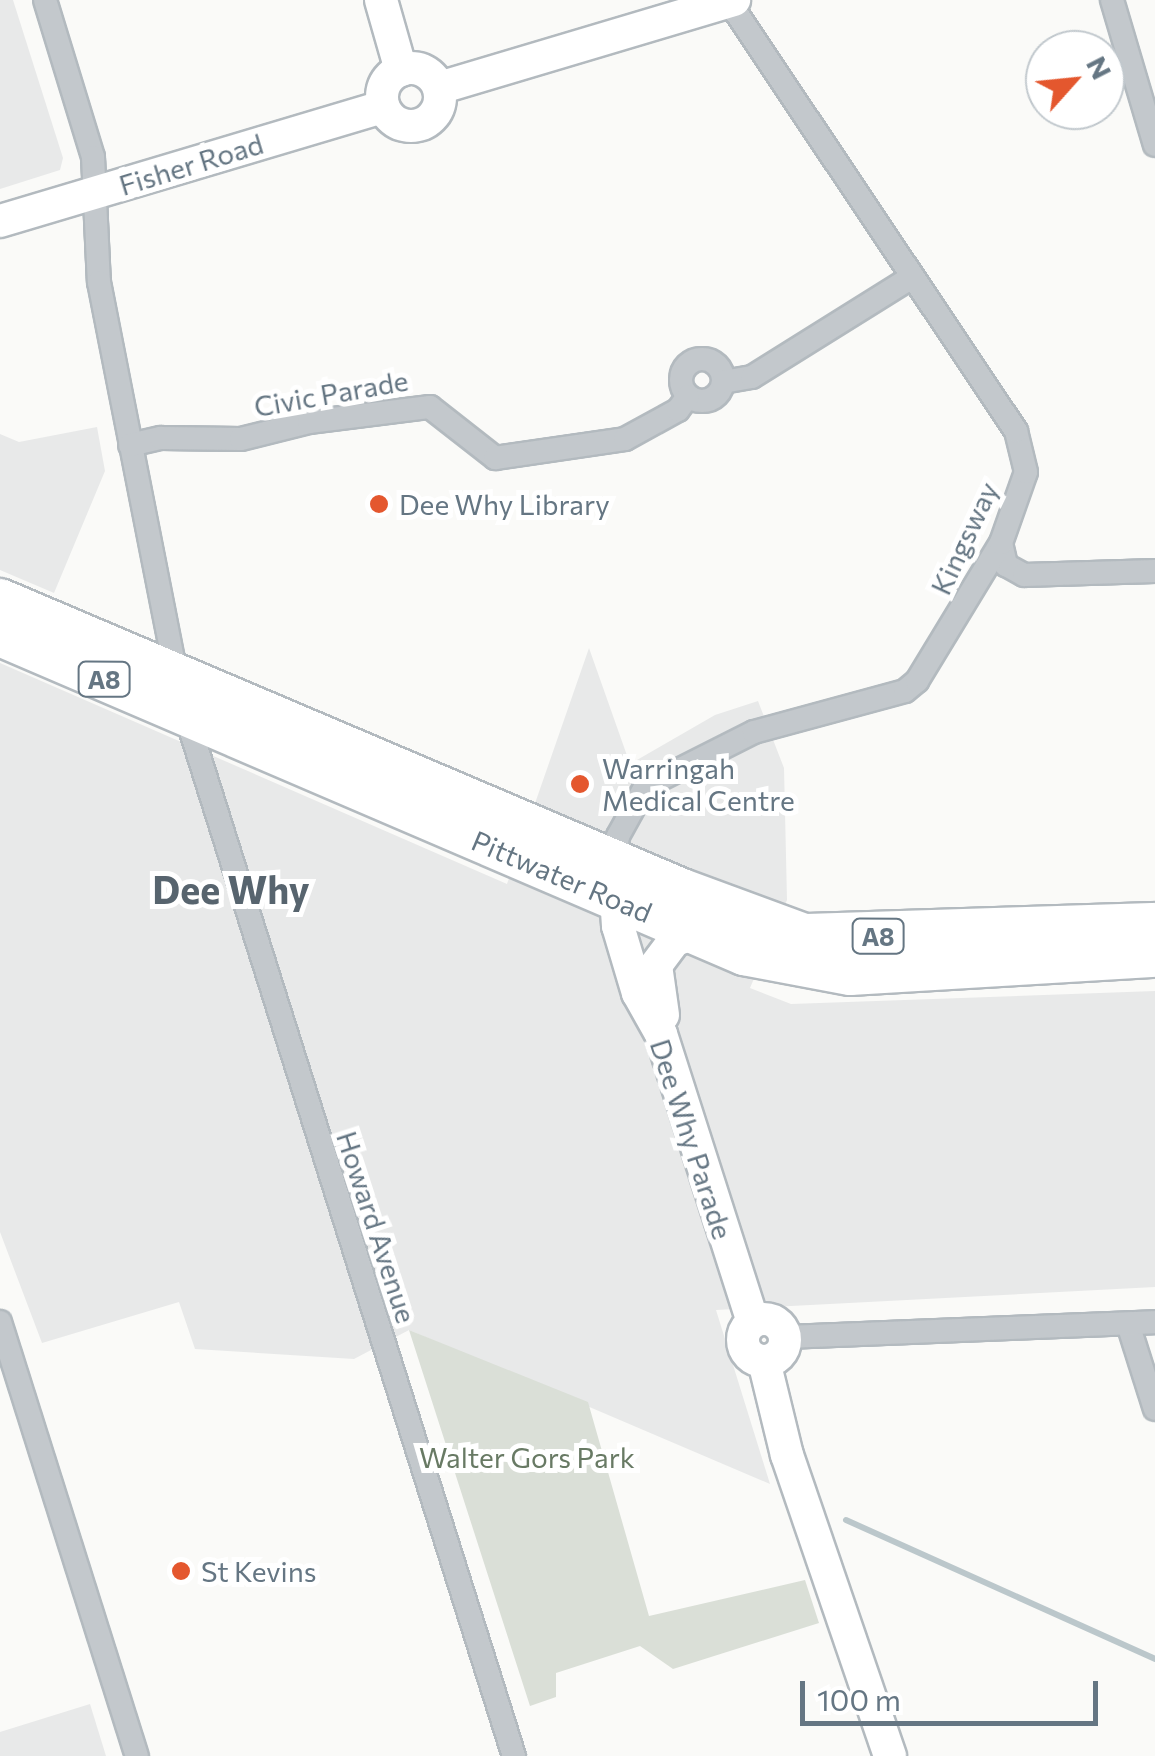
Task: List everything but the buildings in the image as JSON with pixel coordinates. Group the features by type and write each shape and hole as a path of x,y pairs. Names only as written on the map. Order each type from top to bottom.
{"highway":[{"name":"Pittwater Road","path":"0,600 175,672 615,881 695,934 760,958 850,974 1155,956"},
{"name":"Pittwater Road","path":"0,635 186,714 615,881 826,938 1155,924"}],"main road":[{"path":"381,0 402,70"},
{"path":"438,88 732,1"},
{"path":"402,70 428,74 438,88 435,114 420,126 394,122 382,106 387,80 402,70"},
{"name":"Fisher Road","path":"0,222 382,106"},
{"name":"Dee Why Parade","path":"615,881 646,1017 661,1034 753,1322 744,1346 774,1349"},
{"path":"661,1034 656,965 675,940 695,934"},
{"path":"774,1349 787,1455 890,1756"}],"street":[{"name":"Howard Avenue","path":"44,0 93,157 98,282 186,714 514,1756"},
{"path":"1112,0 1155,146"},
{"name":"Kingsway","path":"615,881 618,836 645,786 754,732 905,691 917,681 1001,542 1026,472 1022,445 732,1"},
{"path":"723,382 717,364 694,360 681,373 688,396 707,401 723,382 752,377 912,277"},
{"name":"Civic Parade","path":"130,445 161,438 240,439 309,422 430,407 495,458 626,439 678,410 688,396"},
{"path":"1001,542 1006,564 1024,575 1155,571"},
{"path":"0,1322 136,1756"},
{"path":"774,1349 1155,1322"},
{"path":"1128,1324 1155,1410"}],"shaded area":[{"path":"0,0 13,0 63,158 60,170 0,189"},
{"path":"97,427 105,471 54,593 0,570 0,434 19,442"},
{"path":"589,648 630,764 715,715 758,701 784,768 787,900 750,988 791,1004 1155,991 1155,1287 716,1310 770,1484 409,1330 354,1359 195,1349 179,1302 42,1343 0,1232 0,663 507,884"},
{"path":"90,1704 106,1756 0,1756 0,1732"}],"green space":[{"name":"Walter Gors Park","path":"409,1330 588,1402 649,1616 805,1580 819,1623 673,1669 640,1646 556,1673 556,1697 530,1706"}],"waterway":[{"path":"846,1520 1155,1659"}],"place":[{"name":"Dee Why Library","path":"379,504"},
{"name":"Warringah Medical Centre","path":"580,784"},
{"name":"St Kevins","path":"181,1571"}],"district":[{"name":"Dee Why","path":"231,889"}]}
